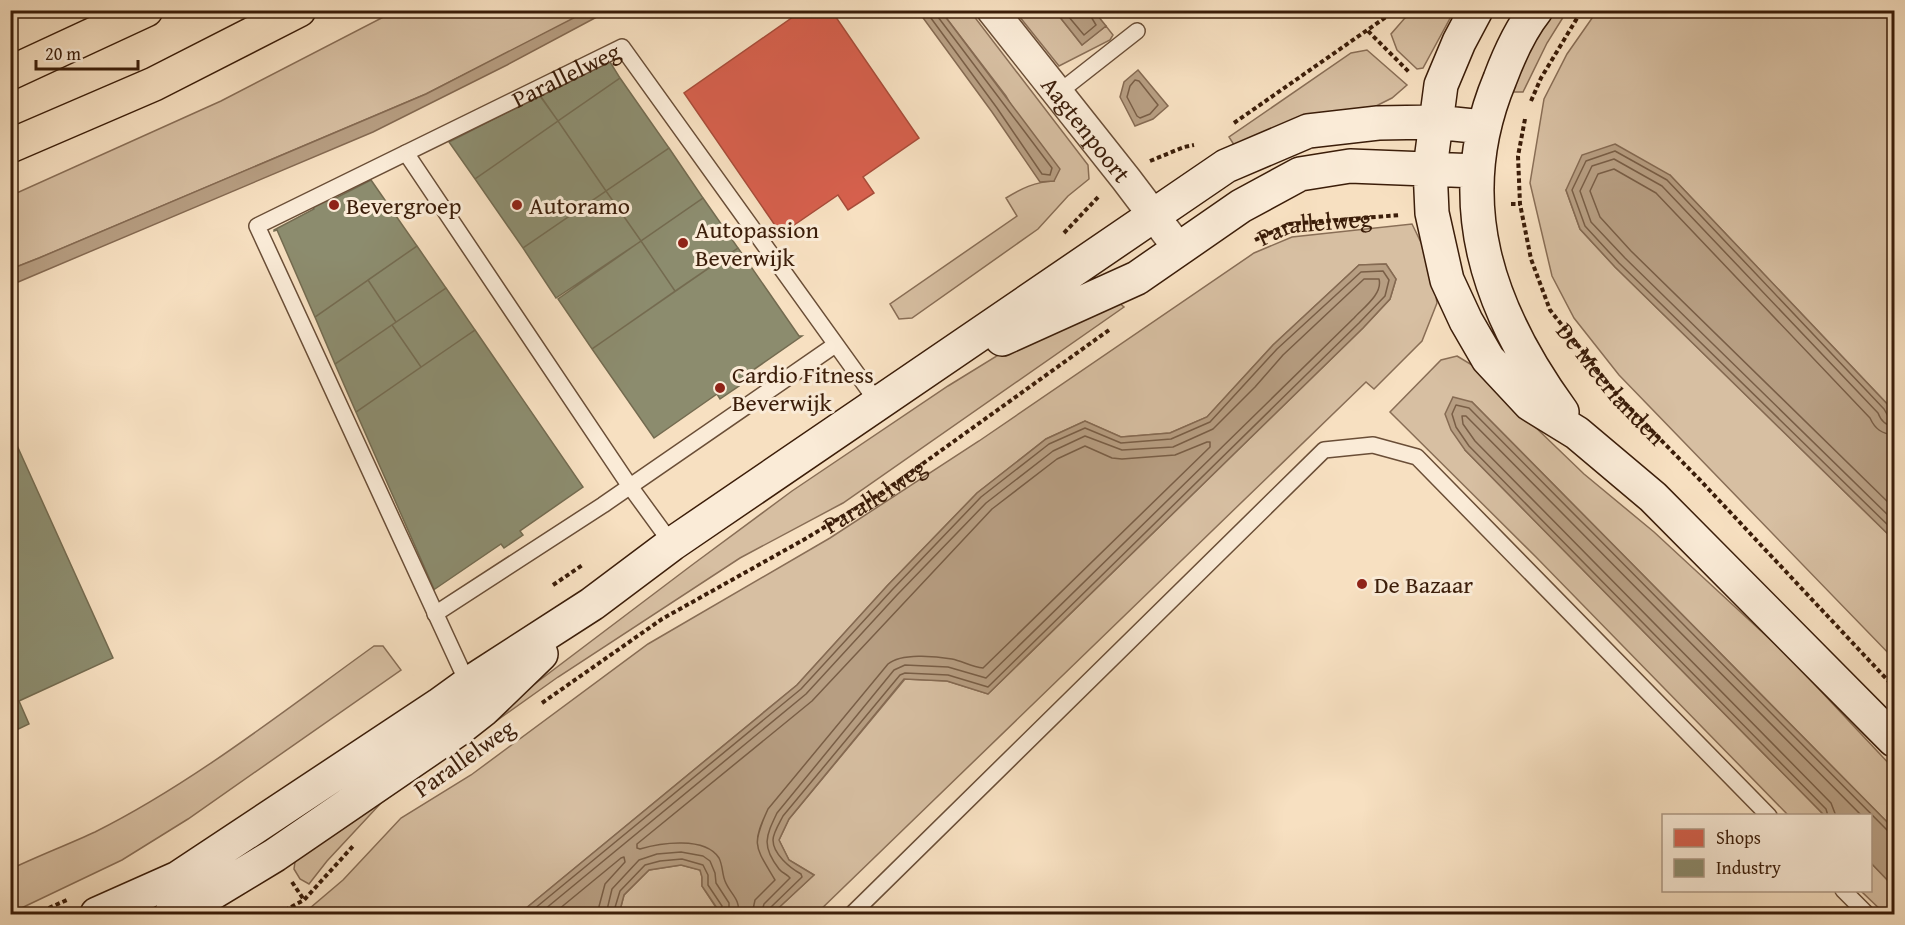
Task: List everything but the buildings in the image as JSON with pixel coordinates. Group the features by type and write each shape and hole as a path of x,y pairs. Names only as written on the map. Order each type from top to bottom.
{"highway":[{"path":"10,74 146,10"},
{"path":"10,146 154,84 299,10"}],"main road":[{"name":"De Meerlanden","path":"1476,10 1459,42 1441,85 1430,168 1432,213 1447,280 1466,321 1488,358 1530,404 1577,433 1653,497 1894,740"},
{"name":"De Meerlanden","path":"1536,10 1508,58 1491,100 1483,127 1477,171 1476,210 1480,242 1503,316 1535,376 1577,433"},
{"name":"Parallelweg","path":"186,903 468,684 592,604 672,544 1226,166 1308,131 1378,123 1435,122 1483,127"},
{"name":"Parallelweg","path":"939,364 998,341 1137,278 1241,206 1300,174 1350,166 1477,171"},
{"name":"Parallelweg","path":"97,915 186,903 275,855 456,731 484,709 592,604"}],"street":[{"name":"Aagtenpoort","path":"992,10 1179,249"}],"lane":[{"path":"1058,93 1137,31"},
{"name":"Parallelweg","path":"468,684 257,226 622,47 878,404"},
{"path":"406,153 629,485 672,544"},
{"path":"435,614 603,505 835,345"},
{"path":"852,915 1324,450 1373,445 1417,457 1767,814"},
{"path":"1844,892 1867,915"}],"path":[{"path":"1225,129 1396,10"},
{"name":"De Meerlanden","path":"1582,10 1541,78 1527,111 1518,156 1520,204 1531,259 1550,310 1618,396 1894,687"},
{"path":"1126,179 1152,159 1184,147 1200,144"},
{"path":"1476,210 1520,204"},
{"name":"Parallelweg","path":"1247,244 1289,224 1432,213"},
{"name":"Parallelweg","path":"535,708 662,619 886,490 1117,324"},
{"path":"279,915 304,900 356,843"}],"shaded area":[{"path":"1891,10 1894,15 1894,420 1890,407 1670,175 1566,190 1580,229 1615,267 1894,540 1894,659 1619,375 1574,318 1552,276 1530,183 1544,99 1567,54 1597,11"},
{"path":"395,11 589,11 426,94 11,269 10,196 221,101"},
{"path":"941,11 970,11 1088,165 1089,179 1068,196 1038,229 912,318 899,319 890,304 1017,216 1006,198 1029,186 1054,181 1006,96"},
{"path":"1015,11 1055,11 1082,45 1106,26 1113,35 1110,40 1059,66"},
{"path":"1415,11 1454,11 1423,68 1417,69 1397,50 1391,34 1404,19"},
{"path":"1554,11 1567,11 1547,43 1523,92 1512,92 1528,48"},
{"path":"1367,50 1407,85 1392,98 1370,109 1236,148 1229,137 1351,53"},
{"path":"1412,224 1430,261 1437,303 1422,341 1374,389 1366,382 816,914 772,914 814,875 789,860 779,840 789,819 905,679 947,681 988,694 1390,299 1396,279 1386,264 1359,265 1273,345 1207,417 1170,433 1121,437 1085,421 1046,439 977,493 887,586 797,685 519,914 303,914 343,880 401,818 471,775 648,644 830,538 979,441 1254,253 1292,237"},
{"path":"1118,302 1124,307 843,503 740,558 558,677 381,803 327,861 309,884 300,879 294,869 296,854 446,751 792,491 948,386 1021,341"},
{"path":"1457,356 1482,371 1505,398 1584,474 1654,532 1786,654 1894,769 1894,829 1472,402 1465,450 1823,814 1787,814 1536,557 1390,412 1441,360"},
{"path":"374,646 383,646 401,670 188,819 122,860 11,913 11,869 95,832 167,791 238,745"},
{"path":"1872,864 1894,887 1894,914 1885,914 1862,892 1872,892"},
{"path":"681,865 700,870 702,886 717,909 713,914 619,914 624,895 649,870"}],"water":[{"path":"589,10 608,11 373,132 11,285 11,269 426,94"},
{"path":"918,11 941,11 1060,169 1054,181 1040,182"},
{"path":"1055,11 1094,11 1106,26 1082,45"},
{"path":"1138,70 1168,106 1153,119 1135,126 1120,97 1124,82"},
{"path":"1615,144 1670,175 1890,407 1894,420 1894,540 1615,267 1580,229 1566,190 1582,155"},
{"path":"1386,264 1396,279 1390,299 988,694 947,681 904,679 789,819 779,840 789,860 814,875 772,914 713,914 717,908 702,886 700,870 681,865 649,870 624,895 619,914 519,914 797,685 887,586 977,493 1046,439 1085,421 1121,437 1170,433 1207,417 1273,345 1359,265"},
{"path":"1453,397 1472,402 1894,829 1894,887 1872,864 1872,814 1823,814 1465,450 1451,430 1445,414"}],"place":[{"name":"Bevergroep","path":"334,205"},
{"name":"Autoramo","path":"517,205"},
{"name":"Autopassion Beverwijk","path":"683,243"},
{"name":"Cardio Fitness Beverwijk","path":"720,388"},
{"name":"De Bazaar","path":"1362,584"}]}
